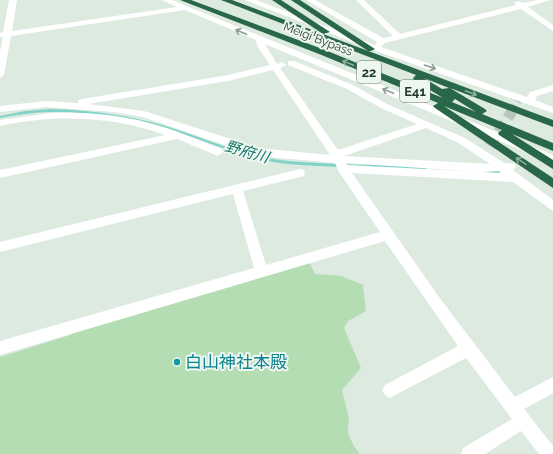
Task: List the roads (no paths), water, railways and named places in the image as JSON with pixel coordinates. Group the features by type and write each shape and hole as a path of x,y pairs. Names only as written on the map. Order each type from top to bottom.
{"highway":[{"name":"Meigi Bypass","path":"225,0 553,124"},
{"name":"E41","path":"276,0 553,184"},
{"name":"E41","path":"295,0 553,165"},
{"name":"Meigi Bypass","path":"185,4 322,52 553,147"},
{"path":"337,28 553,152"}],"street":[{"path":"0,75 3,34 13,0"},
{"path":"166,0 185,4 260,40 553,159"},
{"path":"249,0 266,1 553,110"},
{"path":"310,0 379,45"},
{"path":"360,0 399,37"},
{"path":"514,0 553,29"},
{"path":"379,45 399,37 546,0"},
{"path":"3,34 185,4"},
{"path":"260,40 261,46 276,66 387,235 468,349 549,454"},
{"path":"65,105 228,78 291,63 303,57"},
{"path":"291,63 350,87 384,106 487,150 499,167 553,206"},
{"path":"530,100 532,94 553,88"},
{"path":"0,109 46,104 113,109 144,114 258,152 340,162 531,180"},
{"path":"0,123 50,116 107,119 138,123 218,152"},
{"path":"340,162 426,125"},
{"path":"0,174 176,136"},
{"path":"340,162 482,168 511,167"},
{"path":"0,247 300,173"},
{"path":"238,189 262,272"},
{"path":"0,348 387,235"},
{"path":"390,390 468,349"},
{"path":"512,407 553,385"},
{"path":"469,454 523,421"}],"waterway":[{"name":"野府川","path":"0,117 25,112 50,110 101,113 150,123 243,153 271,160 328,165 425,168"},
{"name":"野府川","path":"483,171 498,172"}],"tunnel":[{"path":"511,112 518,100"},
{"path":"490,146 512,111"}],"place":[{"name":"白山神社本殿","path":"177,362"}]}
